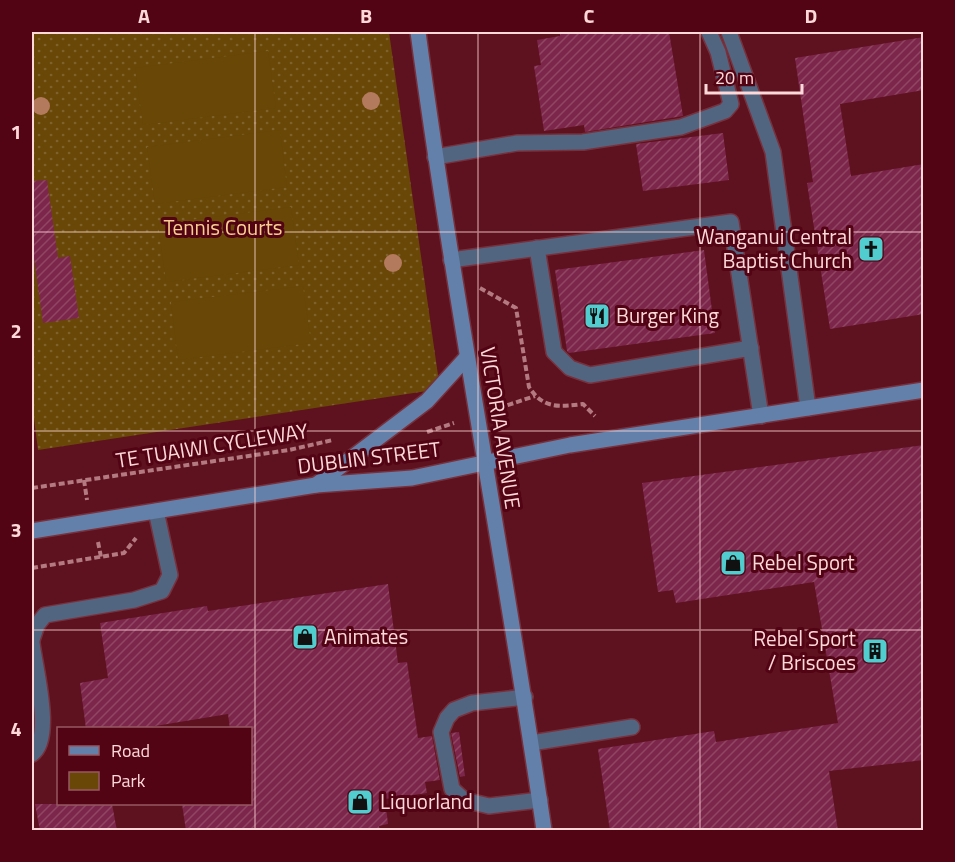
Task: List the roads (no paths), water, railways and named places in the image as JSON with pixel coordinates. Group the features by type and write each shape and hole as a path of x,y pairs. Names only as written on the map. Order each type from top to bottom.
{"main road":[{"name":"VICTORIA AVENUE","path":"418,32 451,260 525,697 544,831"},
{"path":"316,485 427,401 467,357"},
{"name":"DUBLIN STREET","path":"32,531 316,485 403,479 570,445 924,390"}],"lane":[{"path":"435,157 517,143 583,142 681,127 725,111 731,104 718,52 709,32"},
{"path":"729,32 773,152 808,408"},
{"path":"451,260 731,222 761,416"},
{"path":"537,248 554,352 570,368 590,375 751,348"},
{"path":"32,754 39,749 43,733 32,641 37,625 45,615 134,600 162,591 170,575 156,511"},
{"path":"525,697 472,703 454,710 447,718 441,732 452,789 464,800 489,806 540,800"},
{"path":"531,743 632,727"}],"place":[{"name":"Wanganui Central Baptist Church","path":"871,249"},
{"name":"Burger King","path":"597,316"},
{"name":"Rebel Sport","path":"733,563"},
{"name":"Animates","path":"305,637"},
{"name":"Rebel Sport / Briscoes","path":"875,651"},
{"name":"Liquorland","path":"360,802"}],"park label":[{"name":"Tennis Courts","path":"223,228"}]}
